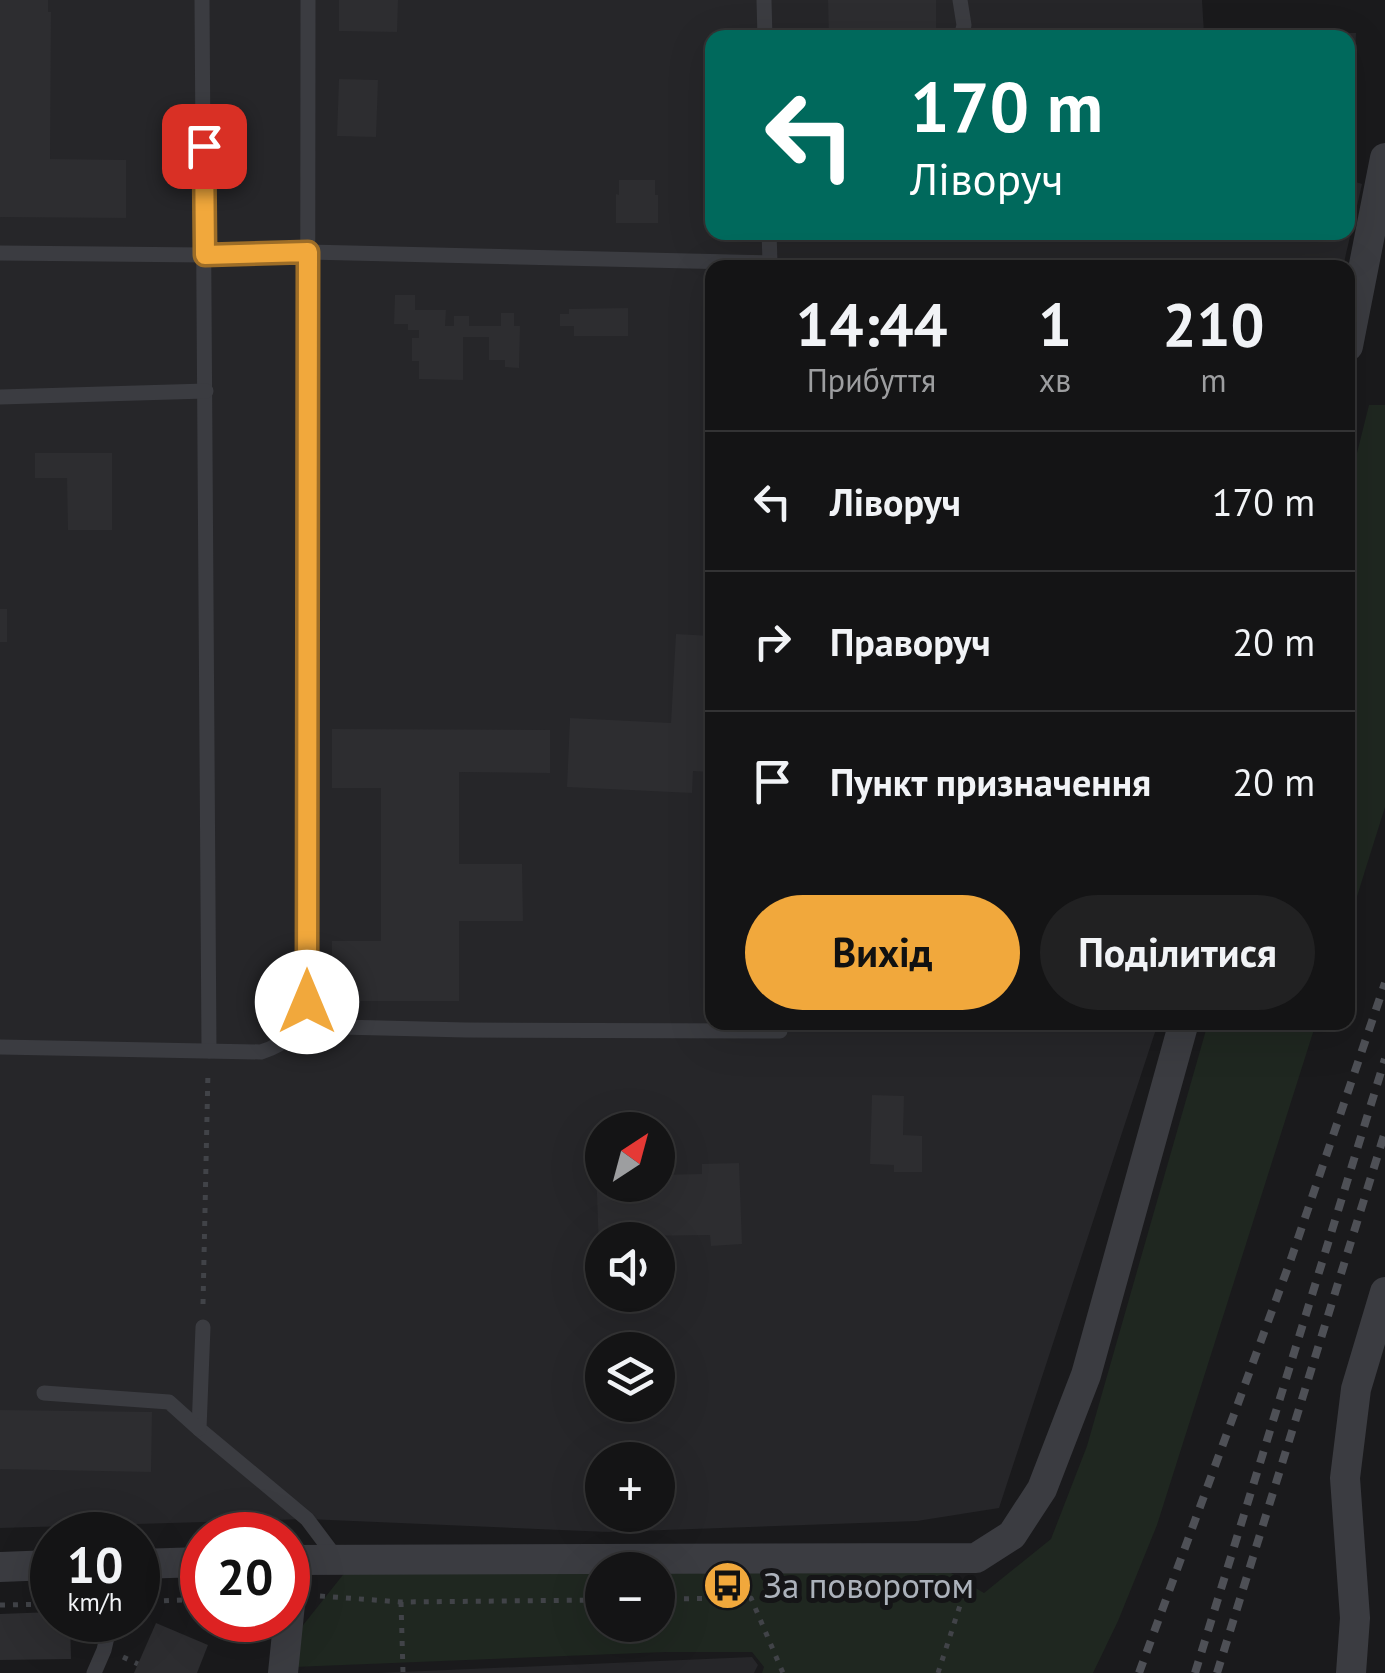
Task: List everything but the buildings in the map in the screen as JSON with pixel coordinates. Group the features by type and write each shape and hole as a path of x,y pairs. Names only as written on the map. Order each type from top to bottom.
{"street":[{"path":"1355,310 1385,158"},
{"path":"310,1560 976,1558 1012,1535 1042,1489 1086,1375 1182,1030"},
{"path":"1350,1673 1354,1618 1345,1478 1356,1389 1385,1292"},
{"path":"0,1566 30,1566"},
{"path":"283,1673 285,1642"}],"lane":[{"path":"202,0 208,1051"},
{"path":"0,1046 261,1052 278,1047 303,1018 307,1002 308,0"},
{"path":"764,0 765,30"},
{"path":"960,0 962,30"},
{"path":"0,253 308,252 705,263"},
{"path":"0,397 206,391"},
{"path":"298,1026 780,1030"},
{"path":"198,1428 203,1328"},
{"path":"44,1393 169,1402 307,1518 337,1559"},
{"path":"94,1673 106,1642"}],"path":[{"path":"203,1328 208,1051"},
{"path":"938,1673 976,1558"},
{"path":"310,1590 401,1602 585,1600"},
{"path":"675,1599 752,1598 784,1673"},
{"path":"401,1602 403,1673"},
{"path":"0,1605 30,1604"}],"shaded area":[{"path":"0,0 1202,0 1204,30 705,30 705,240 1349,240 1345,260 705,260 705,1030 1156,1030 999,1508 917,1521 675,1530 675,1442 585,1442 585,1531 310,1519 310,1512 180,1512 180,1523 160,1523 160,1512 30,1512 30,1527 0,1528"},
{"path":"1355,182 1362,184 1355,215"},
{"path":"1369,405 1385,405 1385,807 1355,903 1355,461"},
{"path":"1206,1030 1314,1030 1157,1525 1093,1673 762,1673 764,1667 752,1652 269,1668 290,1642 310,1642 310,1616 346,1571 585,1569 585,1642 675,1642 675,1569 941,1567 984,1593 1051,1539 1087,1446"},
{"path":"752,1657 758,1665 754,1673 378,1673"}],"railway":[{"path":"1139,1673 1291,1259 1385,983"},
{"path":"1195,1673 1385,1059"},
{"path":"1217,1673 1385,1132"}],"place":[{"name":"За поворотом","path":"728,1585"}],"route":[{"path":"204,146 205,255 308,252 307,1002"}]}
